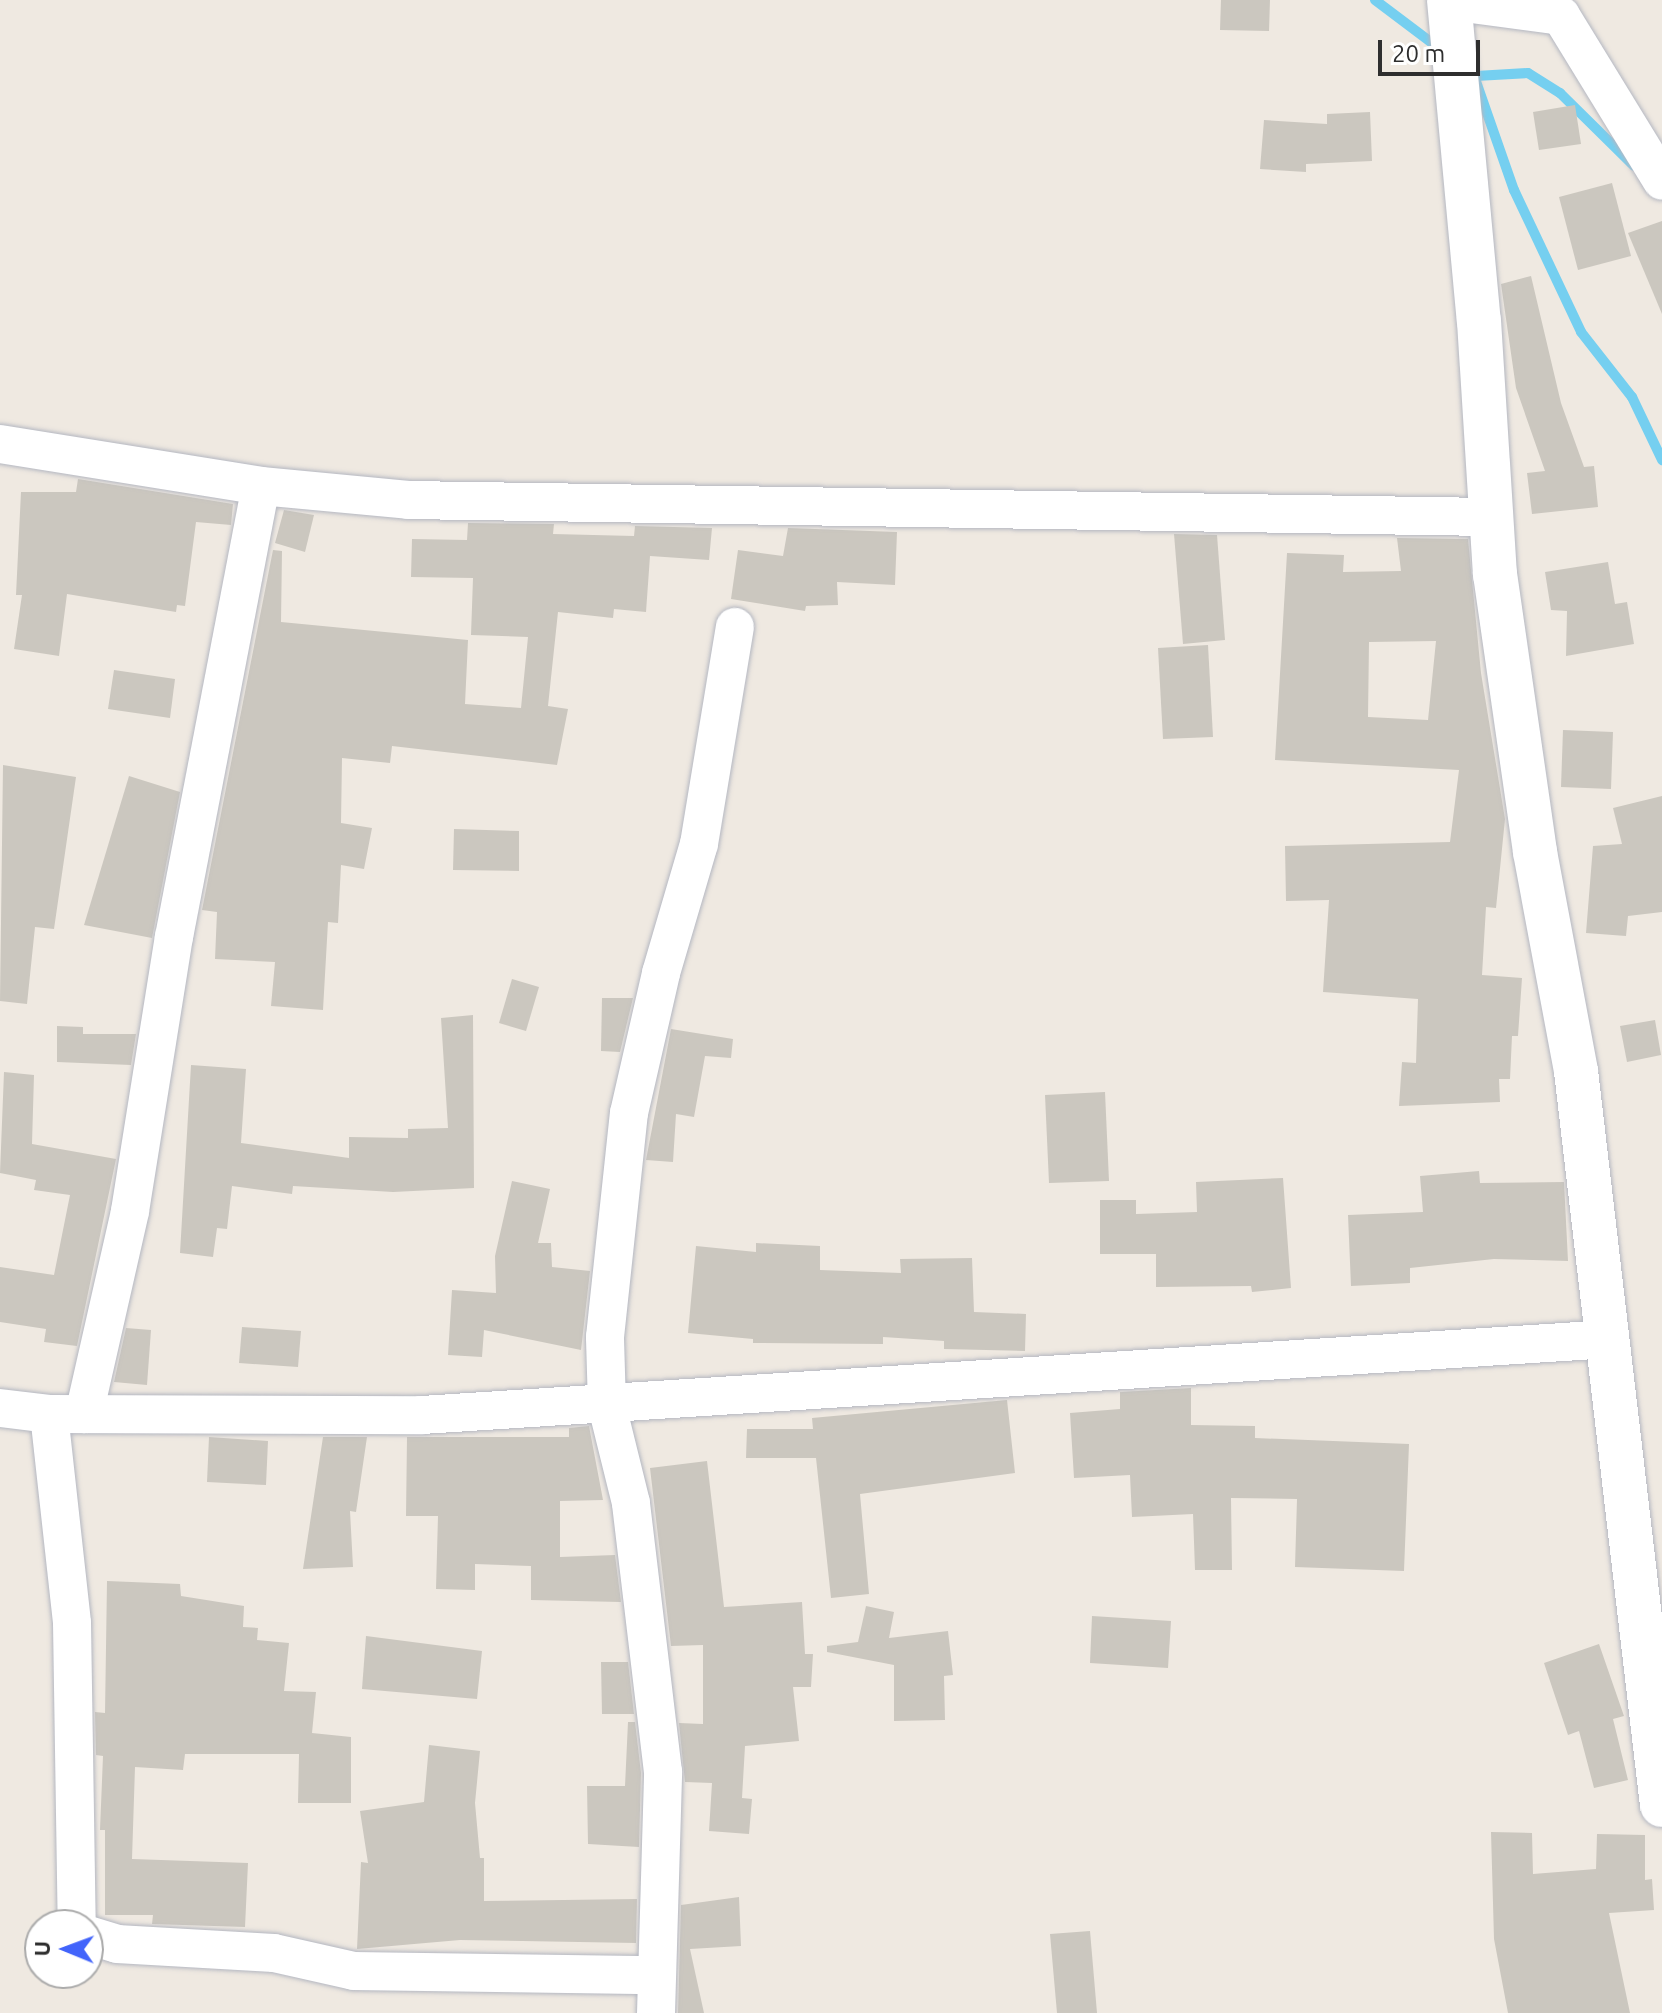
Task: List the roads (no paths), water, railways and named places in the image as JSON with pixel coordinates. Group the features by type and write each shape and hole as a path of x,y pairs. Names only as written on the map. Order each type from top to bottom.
{"street":[{"path":"1662,181 1561,16 1449,1 1491,517 1535,852 1576,1071 1610,1339 1662,1805"},
{"path":"0,444 261,486 408,500 1491,517"},
{"path":"77,1909 67,1414 130,1211 174,937 261,486"},
{"path":"656,2013 663,1772 631,1503 607,1406 605,1337 629,1113 661,973 699,844 735,627"},
{"path":"0,1408 67,1414 422,1415 607,1406 1610,1339"},
{"path":"104,1940 117,1944 274,1953 354,1971 655,1975"}],"waterway":[{"path":"1375,0 1440,49"},
{"path":"1473,73 1514,190 1581,332 1632,397 1662,460"},
{"path":"1476,76 1528,73 1560,93 1634,166"}]}
